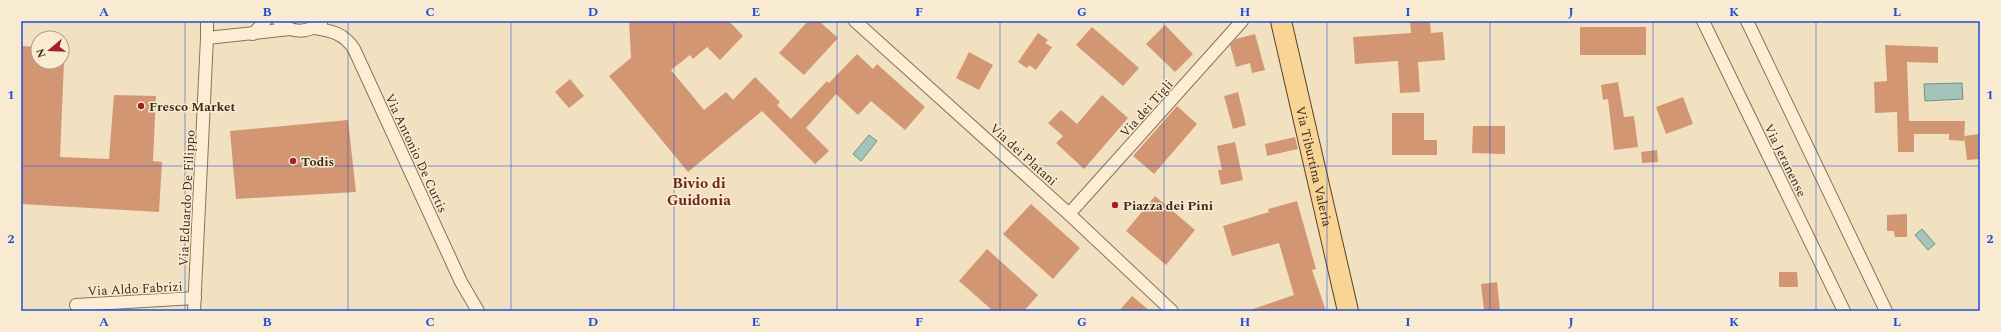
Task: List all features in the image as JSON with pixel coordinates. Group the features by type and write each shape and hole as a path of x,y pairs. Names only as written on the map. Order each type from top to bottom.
{"main road":[{"name":"Via Tiburtina Valeria","path":"1281,21 1348,311"}],"street":[{"name":"Via Eduardo De Filippo","path":"194,311 207,21"},
{"path":"253,34 265,21"},
{"path":"279,21 290,29"},
{"name":"Via dei Platani","path":"856,21 1069,214 1172,311"},
{"name":"Via dei Tigli","path":"1069,214 1242,21"},
{"name":"Via Jeranense","path":"1703,21 1844,311"},
{"name":"Via Jeranense","path":"1747,21 1886,311"},
{"name":"Via Antonio De Curtis","path":"207,38 290,29 306,31 318,24 341,34 347,39 354,49 461,282 478,311"},
{"name":"Via Aldo Fabrizi","path":"76,305 195,298"}],"water":[{"path":"1962,83 1963,99 1925,101 1924,84"},
{"path":"869,135 877,141 861,161 853,154"},
{"path":"1922,229 1935,244 1928,250 1915,235"}],"building":[{"path":"629,21 729,21 743,36 720,60 707,47 693,59 690,55 671,70 704,110 726,92 733,100 755,77 780,102 777,105 791,119 827,81 829,83 857,54 873,69 877,64 925,107 905,130 871,101 858,115 836,94 806,128 829,151 815,164 762,111 688,172 609,76 631,58"},
{"path":"808,21 819,21 838,38 804,75 779,53"},
{"path":"1410,21 1430,21 1431,33 1443,32 1445,60 1418,62 1420,92 1400,93 1398,61 1355,64 1353,37 1411,33"},
{"path":"1165,25 1193,54 1175,72 1146,44"},
{"path":"1092,27 1139,68 1123,86 1076,45"},
{"path":"1580,27 1646,27 1646,55 1580,55"},
{"path":"1038,33 1048,40 1045,43 1052,47 1036,70 1029,65 1027,68 1018,62"},
{"path":"1255,34 1265,70 1252,73 1250,63 1236,67 1230,45 1236,39"},
{"path":"1885,45 1938,47 1938,63 1907,62 1909,121 1965,121 1964,141 1949,140 1949,134 1914,134 1914,152 1898,152 1897,112 1875,113 1874,82 1887,81"},
{"path":"22,46 30,46 30,70 64,70 60,157 109,159 114,95 156,96 153,161 162,162 159,212 21,204"},
{"path":"969,52 993,65 979,90 956,78"},
{"path":"570,79 584,96 569,108 555,92"},
{"path":"1618,82 1624,117 1634,116 1638,147 1614,150 1608,99 1603,100 1601,85"},
{"path":"1238,92 1246,125 1233,129 1224,96"},
{"path":"1102,95 1128,118 1084,169 1056,143 1063,136 1048,123 1061,110 1077,124"},
{"path":"1683,97 1693,124 1666,134 1656,107"},
{"path":"1177,106 1197,124 1154,174 1133,156"},
{"path":"1392,113 1424,113 1424,140 1437,140 1437,155 1392,155"},
{"name":"Todis","path":"348,120 356,192 236,199 230,131"},
{"path":"1473,126 1505,126 1505,154 1472,153"},
{"path":"1980,134 1980,159 1967,160 1964,136"},
{"path":"1295,137 1298,149 1267,156 1265,144"},
{"path":"1235,142 1243,180 1221,185 1218,170 1222,170 1217,146"},
{"path":"1657,150 1658,162 1642,163 1641,152"},
{"path":"1155,196 1195,230 1166,265 1126,231"},
{"path":"1297,201 1316,269 1312,270 1326,311 1253,311 1253,309 1294,295 1279,243 1232,256 1223,226 1269,212 1268,209"},
{"path":"1031,204 1080,248 1053,279 1003,234"},
{"path":"1907,214 1907,237 1895,237 1894,231 1887,231 1887,215"},
{"path":"987,249 1038,295 1024,311 993,311 959,281"},
{"path":"1779,272 1797,272 1798,287 1779,287"},
{"path":"1497,282 1500,311 1484,311 1481,284"},
{"path":"1132,296 1150,311 1119,311"}],"place":[{"name":"Fresco Market","path":"141,106"},
{"name":"Todis","path":"293,161"},
{"name":"Piazza dei Pini","path":"1115,205"}],"district":[{"name":"Bivio di Guidonia","path":"699,192"}]}
